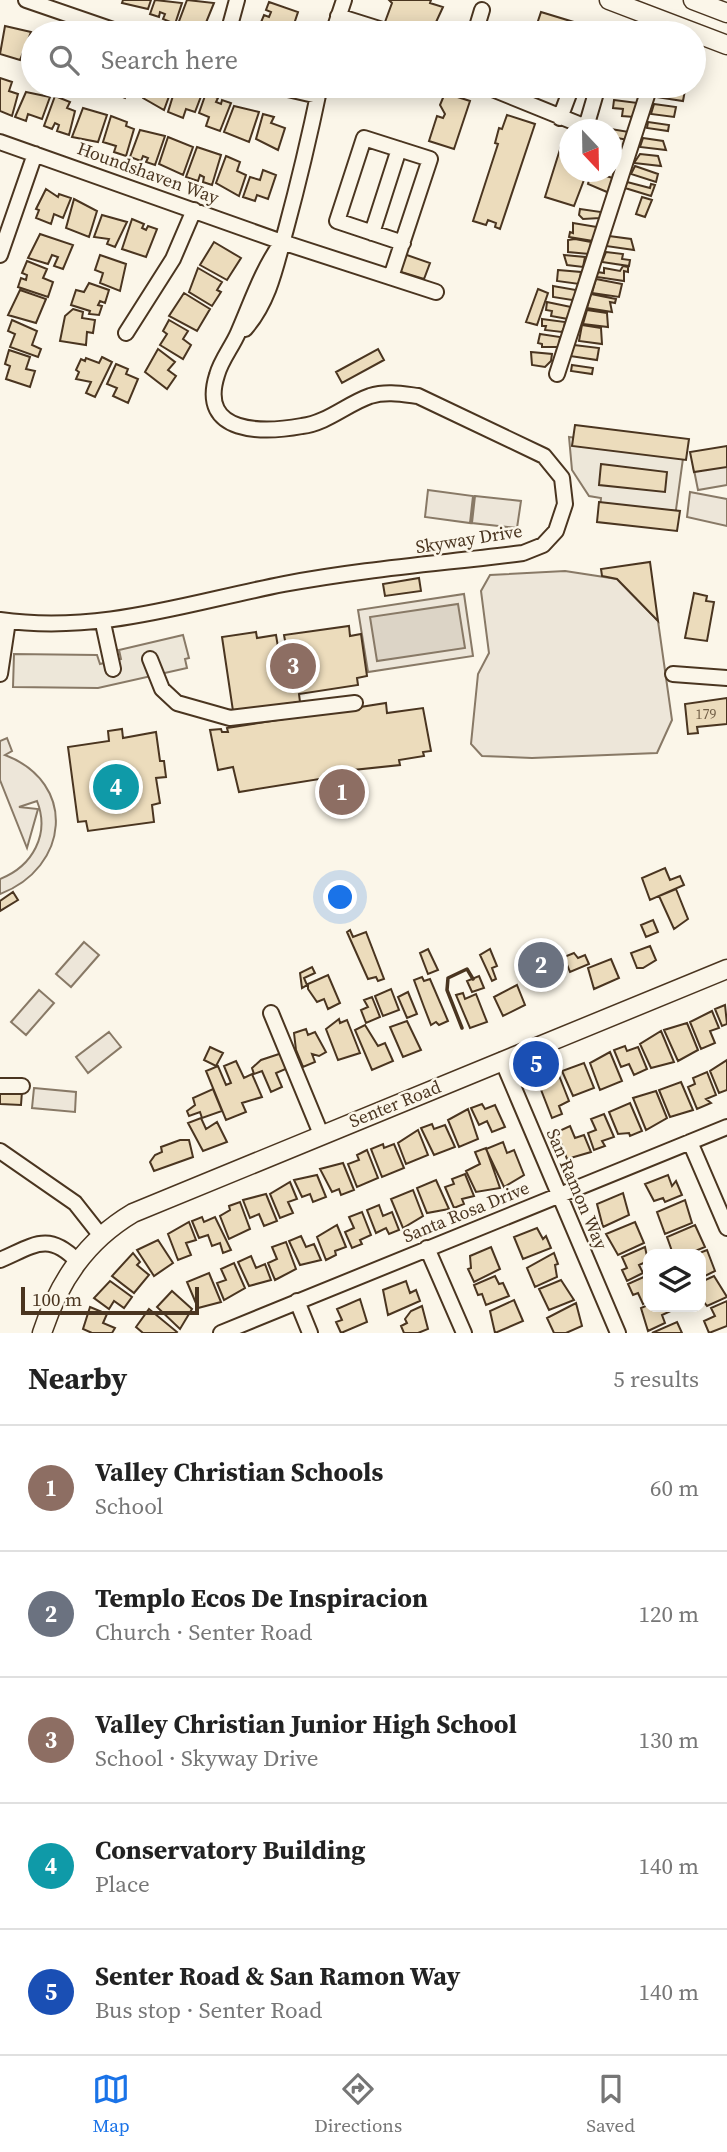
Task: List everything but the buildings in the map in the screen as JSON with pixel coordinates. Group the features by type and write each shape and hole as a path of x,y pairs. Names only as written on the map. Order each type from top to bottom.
{"main road":[{"path":"609,0 655,21"},
{"path":"692,0 727,13"},
{"path":"706,39 727,45"},
{"name":"Senter Road","path":"42,1333 56,1296 77,1261 101,1236 144,1207 727,969"}],"street":[{"path":"26,0 65,6 97,21"},
{"path":"231,21 237,0"},
{"path":"337,21 344,0"},
{"path":"479,21 482,10"},
{"path":"338,16 354,21"},
{"name":"Skyway Drive","path":"4,621 54,626 103,623 287,584 523,553 543,545 556,531 565,504 562,478 544,456 418,396 395,393 370,396 319,422 303,426 247,429 231,425 221,416 215,403 214,385 217,373 235,340 266,265 282,242 306,156 318,98"},
{"path":"514,98 586,127 594,98"},
{"path":"561,118 568,98"},
{"path":"557,374 646,98"},
{"path":"391,277 403,243 430,159 364,138 337,221 403,243"},
{"name":"Houndshaven Way","path":"0,142 282,242 436,292"},
{"path":"372,233 399,149"},
{"path":"0,255 35,154"},
{"path":"126,333 173,260 194,210"},
{"path":"0,674 4,621"},
{"path":"103,623 113,668"},
{"path":"150,659 162,689 177,703 230,718 355,702"},
{"path":"673,674 727,678"},
{"path":"271,1013 321,1134"},
{"name":"San Ramon Way","path":"502,1060 618,1333"},
{"path":"0,1086 22,1086"},
{"name":"Santa Rosa Drive","path":"221,1333 727,1127"},
{"path":"690,1142 727,1228"},
{"path":"0,1151 75,1203 101,1236"},
{"path":"0,1260 36,1245 49,1244 64,1248 77,1261"},
{"path":"427,1248 464,1333"},
{"path":"297,1301 310,1333"}],"shaded area":[{"path":"569,437 684,451 675,517 600,508 601,498 589,496 572,470"},
{"path":"727,459 727,485 698,490 693,465"},
{"path":"428,490 473,496 470,523 425,517"},
{"path":"690,492 727,499 727,526 687,517"},
{"path":"475,496 521,501 517,528 472,523"},
{"path":"565,571 617,579 658,621 672,720 657,753 532,758 482,756 471,744 478,674 489,653 481,591 490,575"},
{"path":"464,594 473,656 368,672 358,610"},
{"path":"458,604 465,648 377,661 370,617"},
{"path":"183,635 189,658 185,659 187,668 98,688 13,687 14,654 97,655 100,664 121,659 119,650"},
{"path":"7,738 12,751 5,755 29,768 45,785 54,804 56,825 51,846 40,865 23,882 0,894 0,879 22,866 30,857 40,837 41,825 37,801 19,807 38,809 27,848 0,780 0,741"},
{"path":"84,942 99,955 71,987 56,974"},
{"path":"39,990 54,1003 26,1035 11,1022"},
{"path":"109,1032 121,1047 88,1073 76,1057"},
{"path":"34,1088 76,1092 75,1112 32,1108"}],"wall":[{"path":"462,1028 447,990 448,978 467,969 473,979"}],"place":[{"name":"Valley Christian Junior High School","path":"293,666"},
{"name":"Conservatory Building","path":"116,787"},
{"name":"Valley Christian Schools","path":"342,792"},
{"name":"Templo Ecos De Inspiracion","path":"541,965"},
{"name":"Senter Road & San Ramon Way","path":"536,1064"}]}
